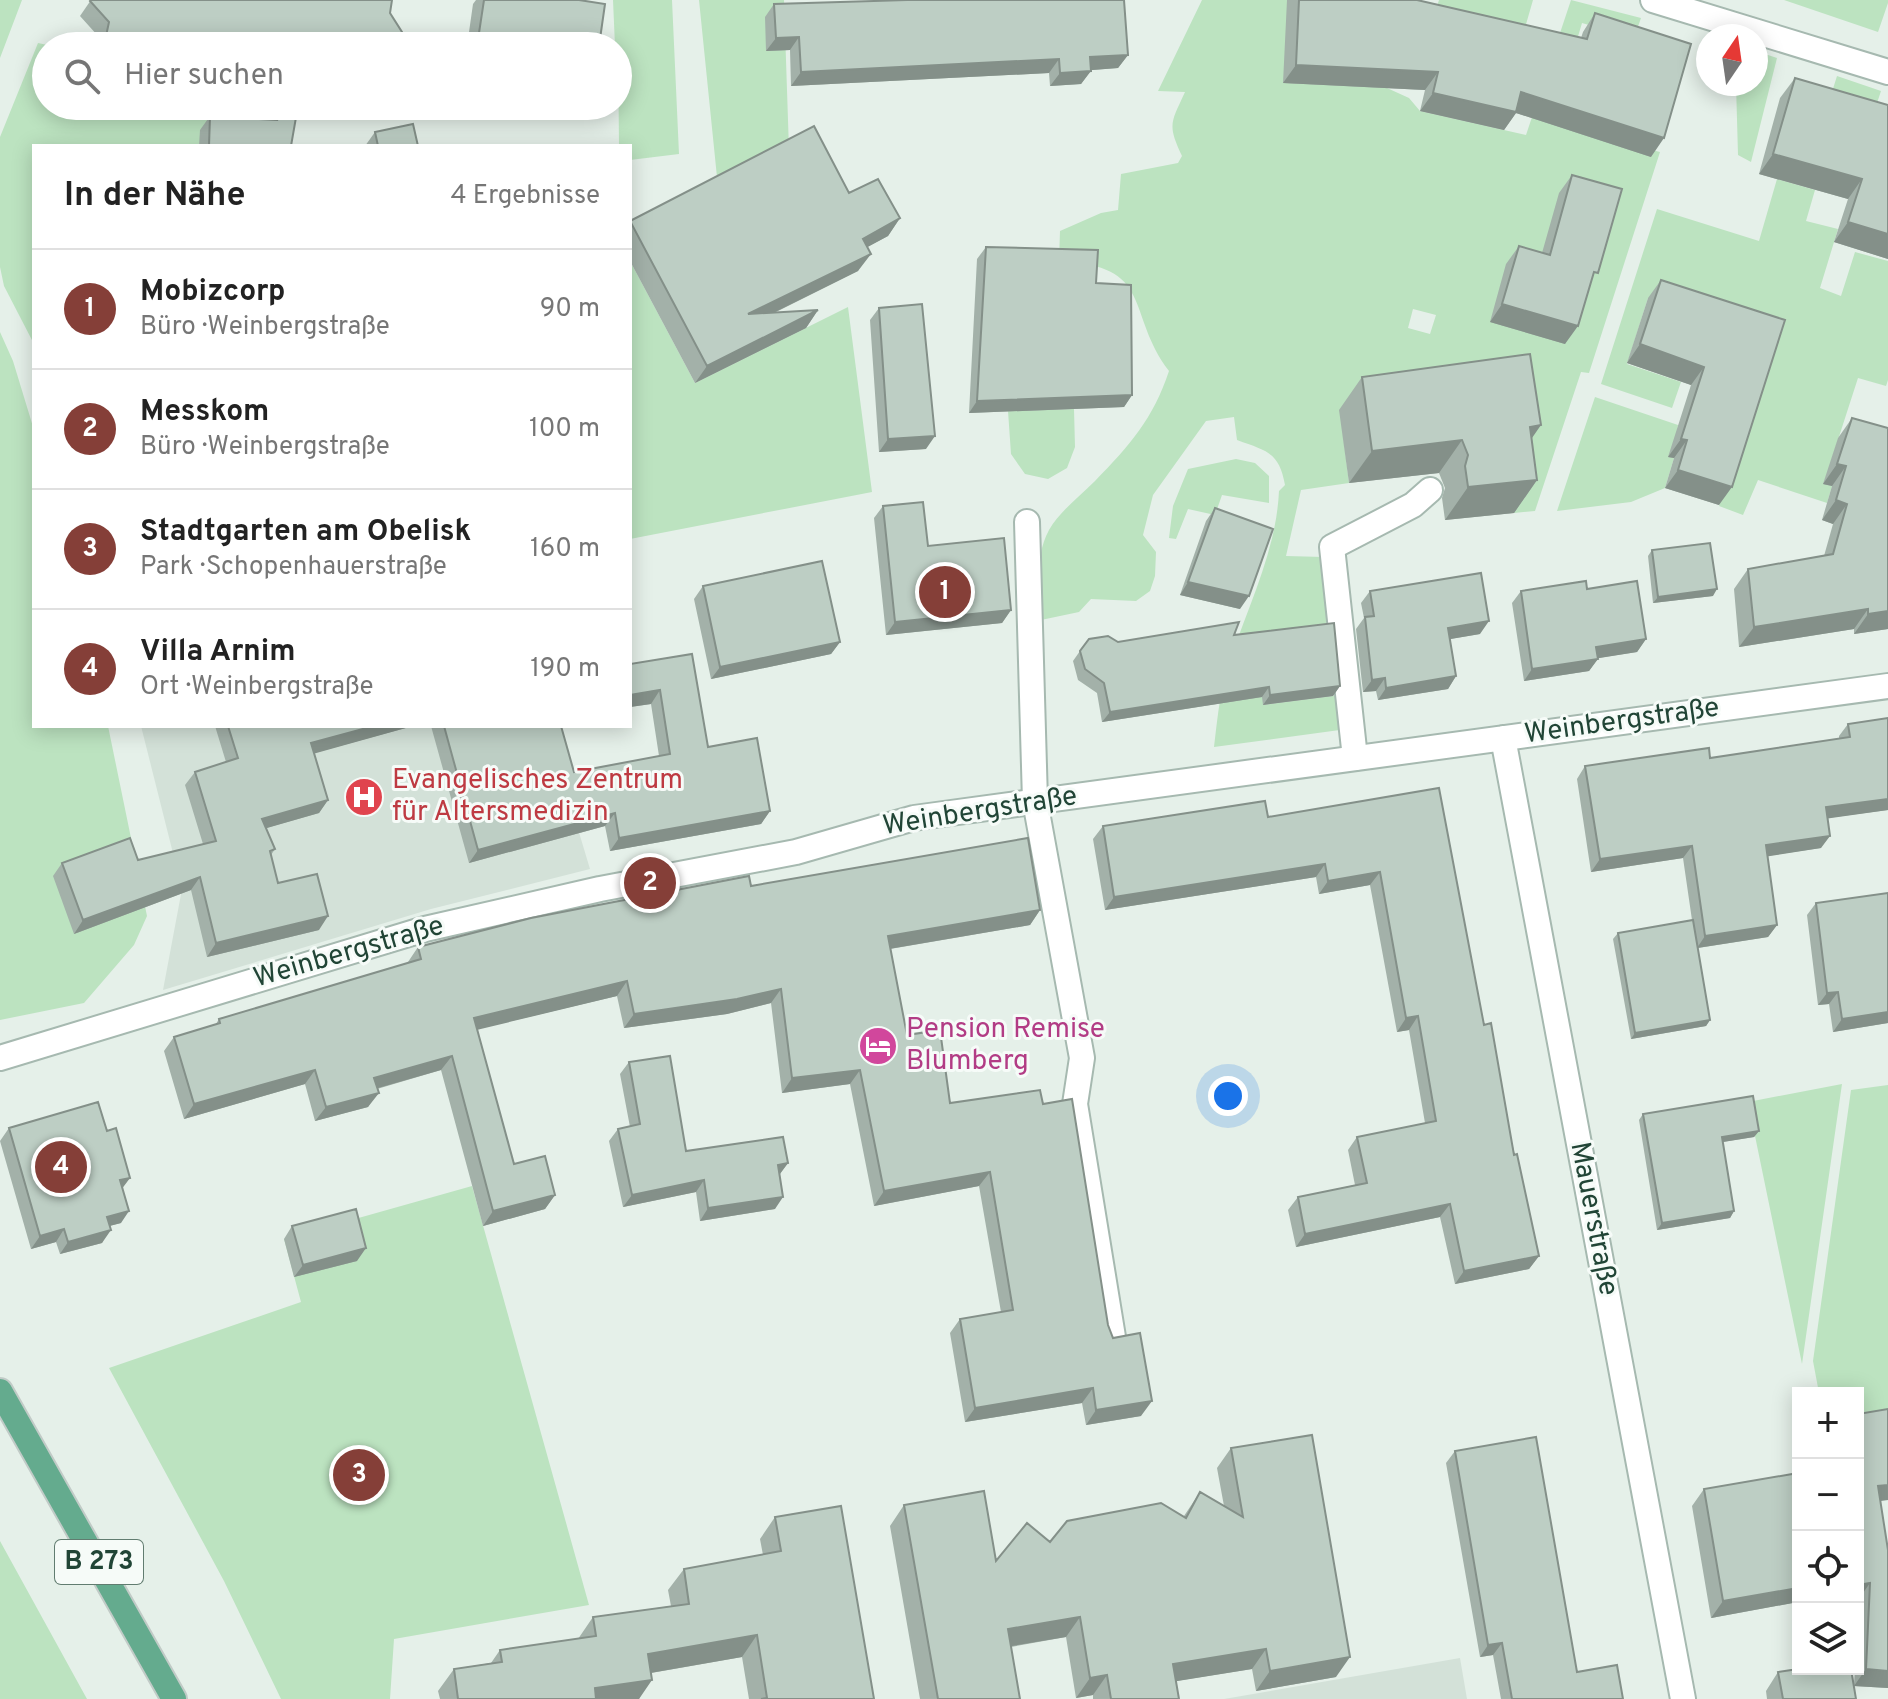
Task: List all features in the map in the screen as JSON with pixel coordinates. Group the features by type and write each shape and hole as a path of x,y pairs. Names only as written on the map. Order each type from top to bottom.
{"main road":[{"name":"B 273","path":"0,1391 174,1699"}],"street":[{"path":"1653,0 1888,72"},
{"path":"1355,758 1332,547 1413,505 1430,490"},
{"path":"1027,522 1035,801 1082,1058 1075,1104 1113,1337"},
{"name":"Weinbergstraße","path":"0,1058 425,929 600,889 796,852 914,818 1888,686"},
{"name":"Mauerstraße","path":"1503,738 1683,1699"}],"shaded area":[{"name":"Evangelisches Zentrum für Altersmedizin","path":"142,728 548,728 590,869 431,909 163,990 182,889"},
{"path":"1460,1658 1467,1699 1224,1699"}],"green space":[{"path":"0,0 22,0 0,58"},
{"path":"613,0 672,0 679,154 632,160 632,144 619,144 619,120 632,120 632,32 614,32"},
{"path":"699,0 784,0 789,150 718,187"},
{"path":"1202,0 1390,0 1387,88 1409,98 1420,111 1526,135 1571,0 1641,18 1634,38 1582,23 1552,124 1660,152 1589,373 1581,372 1535,511 1514,513 1507,459 1340,410 1349,483 1301,490 1286,556 1324,557 1333,632 1263,705 1341,695 1347,729 1214,747 1226,674 1266,561 1277,515 1279,491 1285,485 1279,466 1270,454 1237,440 1234,417 1206,421 1153,495 1143,535 1156,552 1155,576 1150,591 1136,601 1091,599 1079,612 1041,620 1039,563 1049,530 1064,510 1130,443 1156,403 1169,371 1156,350 1134,296 1124,282 1110,272 1089,265 1059,262 1060,231 1101,213 1118,210 1121,174 1178,163 1182,156 1174,137 1173,124 1185,92 1158,91","holes":["1413,309 1436,315 1430,334 1408,328"]},
{"path":"1439,0 1533,0 1520,45 1431,25"},
{"path":"1784,0 1888,0 1888,3 1878,32"},
{"path":"1768,55 1777,58 1768,94"},
{"path":"32,58 32,120 226,120 223,132 201,136 199,144 32,144 32,340 4,286 0,267 0,137"},
{"path":"1837,76 1881,91 1870,124 1826,111"},
{"path":"1736,96 1768,96 1751,162 1738,155"},
{"path":"1777,179 1815,190 1806,221 1838,229 1820,288 1841,296 1855,252 1888,261 1888,380 1886,386 1858,378 1824,483 1832,486 1827,503 1758,480 1743,515 1719,506 1772,338 1648,298 1627,364 1681,382 1672,408 1601,384 1657,209 1759,241"},
{"path":"632,265 695,383 848,307 872,492 632,539"},
{"path":"0,332 13,361 32,423 32,728 108,728 147,916 134,945 84,1003 0,1020"},
{"path":"1595,397 1678,425 1674,458 1665,488 1631,502 1557,511"},
{"path":"1074,409 1075,447 1067,468 1048,479 1025,474 1011,454 1008,411"},
{"path":"1236,459 1255,463 1269,476 1269,503 1222,495 1215,515 1188,509 1176,539 1169,538 1173,506 1188,469"},
{"path":"1842,1084 1802,1364 1748,1102"},
{"path":"1888,1085 1888,1416 1864,1420 1864,1387 1818,1387 1813,1361 1851,1090"},
{"path":"472,1186 589,1605 394,1639 390,1699 281,1699 224,1581 109,1368 301,1302 284,1239"},
{"path":"0,1541 87,1699 0,1699"}],"building":[{"path":"392,0 390,13 402,32 107,32 109,22 90,1"},
{"path":"484,0 579,0 605,4 601,32 479,32"},
{"path":"907,0 1124,0 1128,55 1090,57 1091,71 1060,73 1059,59 801,72 799,37 776,38 774,4"},
{"path":"1299,0 1417,0 1587,39 1595,13 1691,44 1664,138 1521,92 1516,112 1433,93 1438,72 1296,65"},
{"path":"1795,78 1888,105 1888,234 1848,222 1862,179 1773,154"},
{"path":"210,120 296,120 291,144 209,144"},
{"path":"413,124 418,144 378,144 375,132"},
{"path":"814,126 849,193 878,179 900,218 863,239 871,254 748,314 818,310 707,366 632,220"},
{"path":"1572,175 1622,189 1598,273 1594,272 1578,326 1502,304 1519,246 1550,255"},
{"path":"986,247 1098,250 1096,283 1131,285 1132,395 977,401"},
{"path":"1661,280 1785,320 1732,487 1678,470 1687,440 1681,439 1704,367 1640,344"},
{"path":"922,304 935,436 888,439 879,308"},
{"path":"1530,354 1541,425 1530,427 1537,480 1468,487 1465,466 1468,455 1462,440 1372,451 1362,377"},
{"path":"1852,418 1888,428 1888,611 1868,614 1868,609 1754,627 1748,569 1833,554 1847,504 1836,500 1846,466 1837,464"},
{"path":"923,502 928,546 1004,538 1011,610 895,622 883,506"},
{"path":"1215,508 1273,529 1249,596 1188,582"},
{"path":"1710,543 1717,589 1658,597 1652,550"},
{"path":"822,561 840,642 720,667 703,586"},
{"path":"1481,573 1489,621 1448,628 1456,676 1386,688 1385,678 1372,680 1365,617 1374,616 1370,591"},
{"path":"1586,581 1587,589 1637,581 1646,639 1596,647 1598,659 1532,669 1521,591"},
{"path":"1239,622 1234,635 1334,623 1340,686 1270,695 1269,687 1110,712 1104,683 1085,669 1080,651 1089,639 1108,636 1118,642"},
{"path":"692,654 708,747 757,738 770,811 619,838 615,813 478,850 445,728 562,728 574,772 670,754 660,690 632,695 632,664"},
{"path":"1888,718 1888,799 1826,807 1830,836 1766,845 1777,925 1705,936 1692,846 1600,859 1585,766 1709,748 1710,758 1850,737 1848,724"},
{"path":"229,728 367,728 311,743 328,800 262,819 275,849 270,851 278,883 317,874 328,916 216,943 200,877 83,920 62,863 130,838 138,860 216,841 195,772 238,758"},
{"path":"1439,788 1484,1025 1491,1023 1514,1155 1517,1154 1539,1256 1464,1271 1450,1204 1305,1234 1298,1197 1367,1183 1357,1137 1436,1121 1418,1016 1406,1018 1380,872 1328,881 1325,864 1114,897 1103,826 1265,801 1268,817"},
{"path":"1028,838 1040,910 888,936 907,1035 940,1030 950,1103 1040,1090 1043,1104 1072,1099 1108,1325 1113,1338 1140,1333 1152,1401 1096,1410 1093,1388 975,1408 960,1319 1013,1310 990,1172 884,1191 860,1070 792,1078 781,989 737,999 634,1014 627,981 474,1018 514,1164 545,1156 555,1195 493,1211 452,1056 374,1078 379,1093 326,1107 315,1070 194,1104 174,1037 220,1023 219,1019 421,959 418,947 531,918 749,876 751,886"},
{"path":"1888,893 1888,1012 1842,1019 1838,992 1827,993 1816,903"},
{"path":"1693,920 1710,1020 1635,1033 1618,933"},
{"path":"670,1056 686,1151 783,1137 788,1163 778,1165 783,1197 708,1208 704,1180 632,1195 618,1129 640,1124 629,1062"},
{"path":"1753,1096 1759,1131 1722,1137 1734,1211 1662,1223 1643,1114"},
{"path":"98,1102 107,1131 116,1128 130,1178 120,1180 129,1211 107,1217 111,1230 68,1242 64,1229 40,1236 9,1128"},
{"path":"356,1209 366,1248 303,1265 292,1226"},
{"path":"1888,1409 1888,1485 1878,1486 1888,1550 1888,1671 1866,1669 1870,1583 1864,1584 1864,1413"},
{"path":"1312,1435 1350,1657 1270,1671 1266,1649 1173,1664 1179,1699 1111,1699 1107,1675 1090,1678 1080,1617 1008,1629 1020,1699 938,1699 904,1505 984,1491 996,1561 1027,1523 1050,1542 1067,1521 1161,1503 1186,1518 1200,1492 1243,1517 1231,1448"},
{"path":"1536,1437 1577,1672 1617,1665 1623,1699 1512,1699 1502,1643 1488,1645 1455,1451"},
{"path":"1792,1474 1792,1589 1723,1601 1704,1489"},
{"path":"841,1506 874,1699 761,1699 767,1698 757,1635 648,1654 652,1680 595,1688 596,1699 458,1699 454,1669 502,1662 500,1650 596,1636 593,1617 689,1604 684,1569 781,1551 775,1517"},
{"path":"1792,1670 1792,1675 1852,1675 1856,1699 1783,1699 1778,1672"}],"place":[{"name":"Mobizcorp","path":"945,592"},
{"name":"Evangelisches Zentrum für Altersmedizin","path":"364,797"},
{"name":"Messkom","path":"650,883"},
{"name":"Pension Remise Blumberg","path":"878,1046"},
{"name":"Villa Arnim","path":"61,1167"},
{"name":"Stadtgarten am Obelisk","path":"359,1475"}]}
